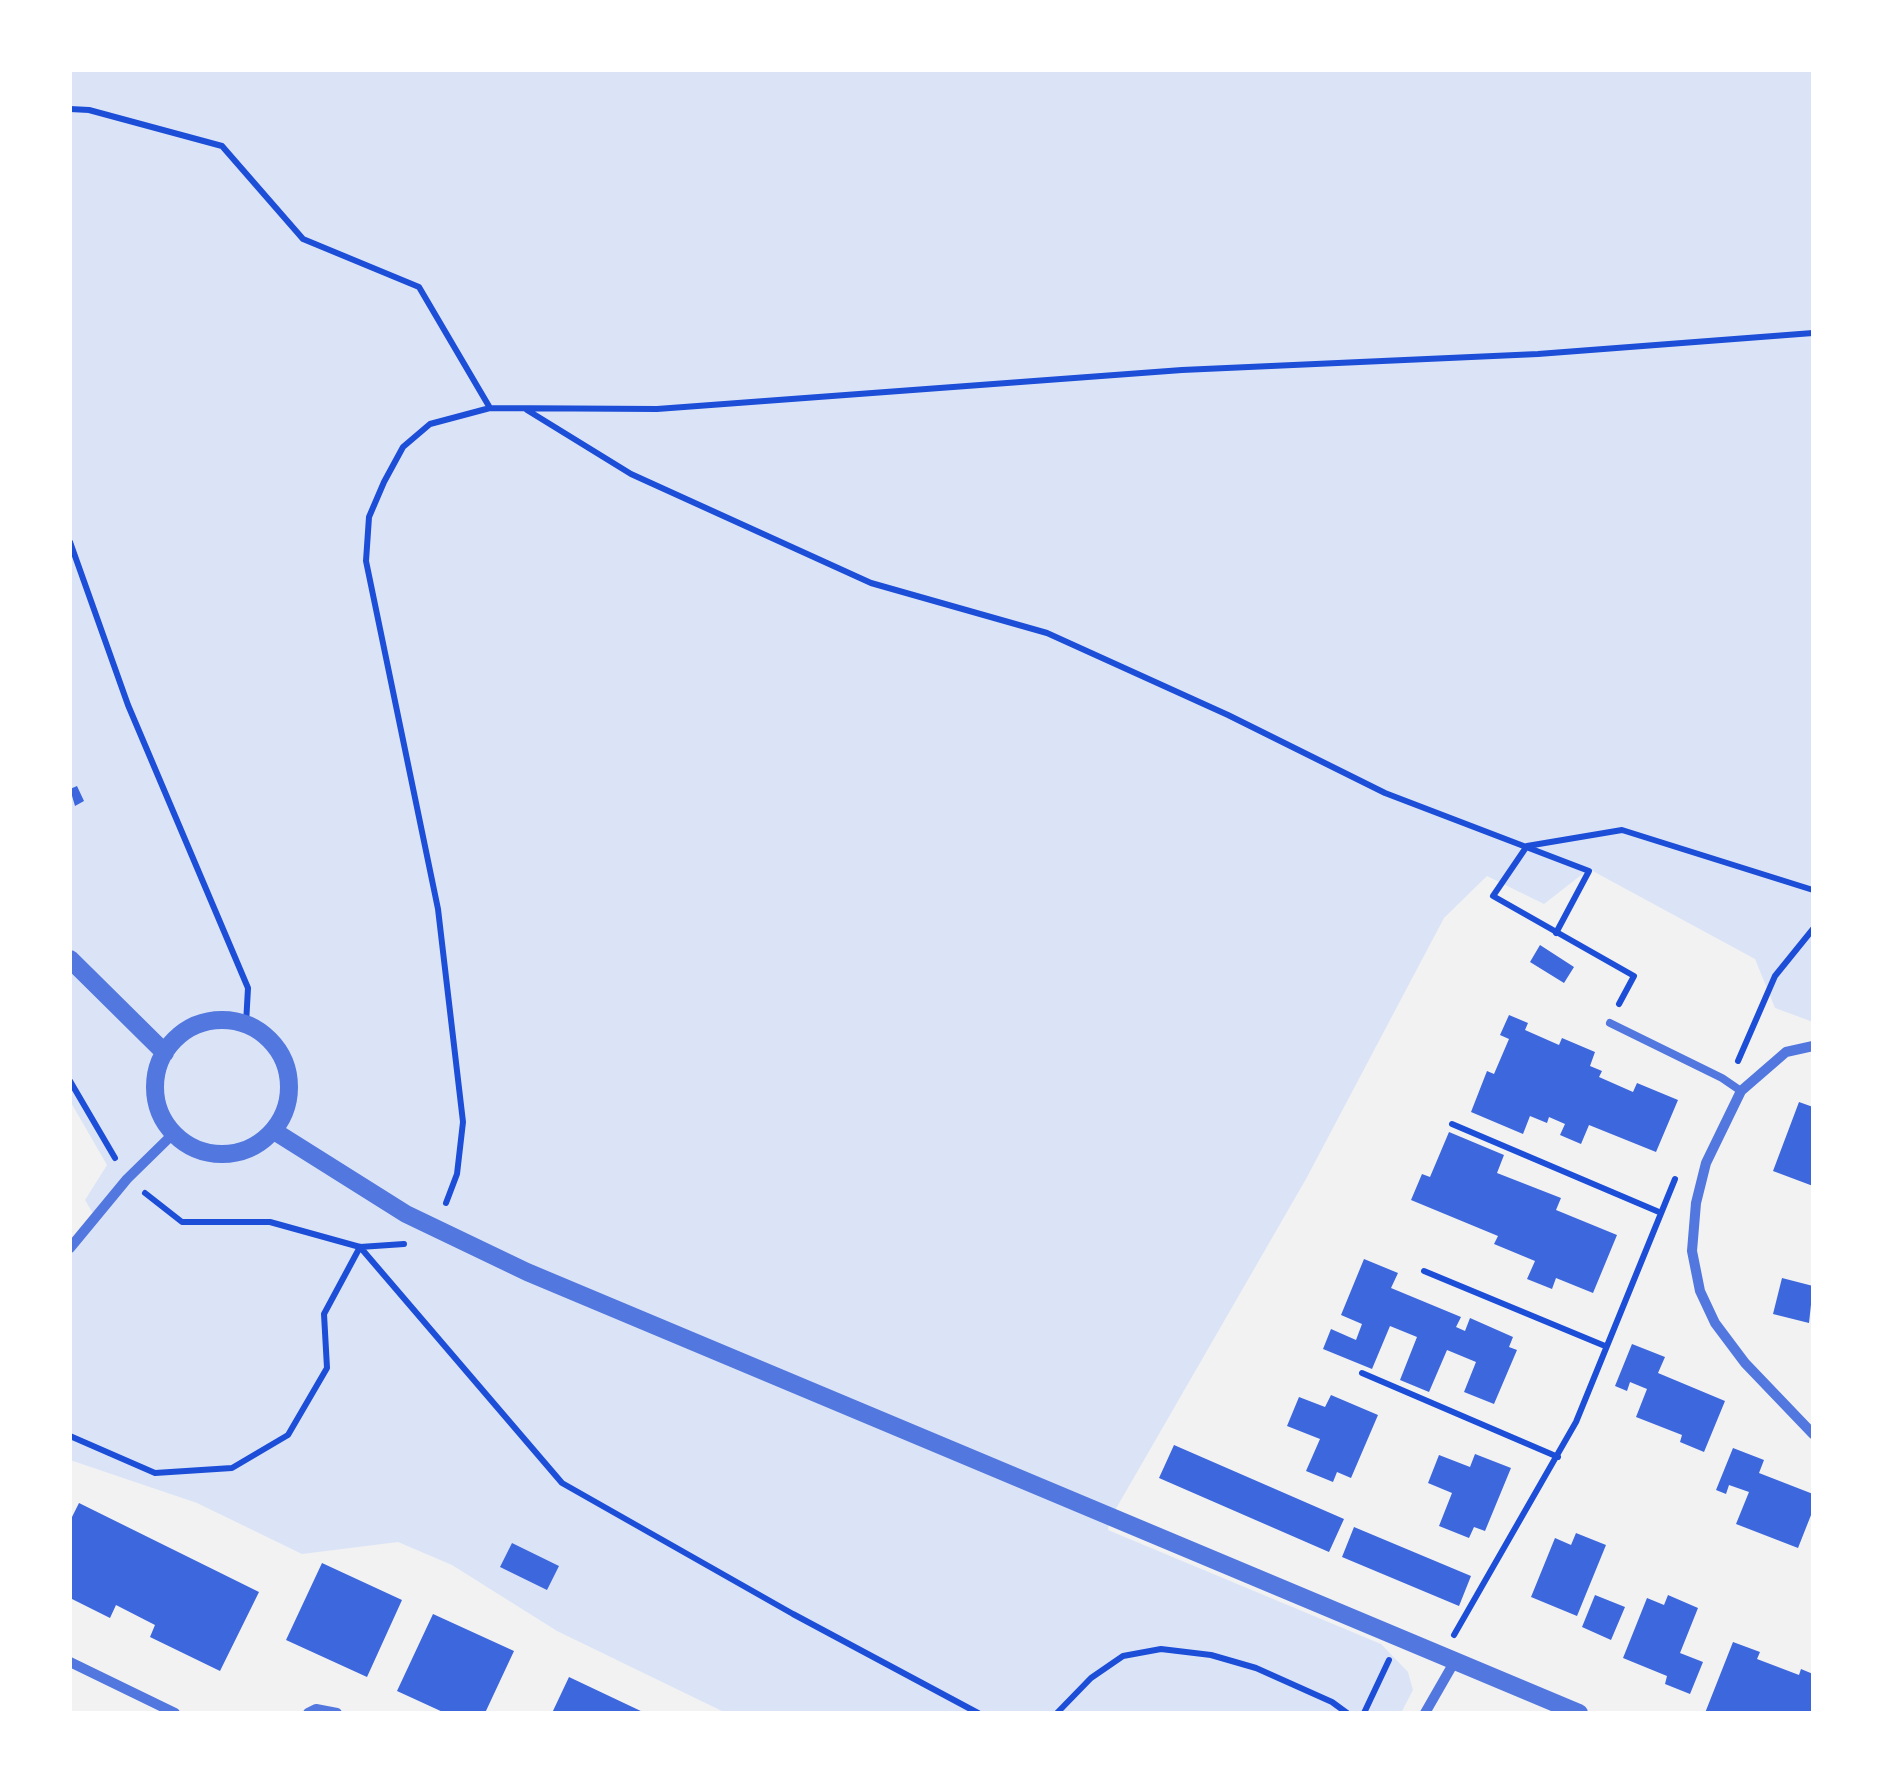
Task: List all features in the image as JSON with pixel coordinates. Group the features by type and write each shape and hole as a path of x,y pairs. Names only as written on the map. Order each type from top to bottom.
{"street":[{"path":"70,959 165,1053"},
{"path":"202,1022 246,1024 268,1037 282,1054 290,1083 286,1111 274,1131 259,1144 236,1154 213,1155 187,1146 165,1125 154,1098 155,1074 165,1053 179,1036 202,1022"},
{"path":"1813,1046 1786,1052 1741,1091 1706,1163 1696,1203 1692,1250 1700,1291 1715,1324 1745,1363 1813,1434"},
{"path":"274,1131 350,1181 436,1228 561,1286 1580,1713"},
{"path":"70,1248 127,1179 173,1134"},
{"path":"1425,1713 1450,1656"},
{"path":"70,1662 175,1713"},
{"path":"308,1713 316,1709 337,1713"}],"lane":[{"path":"1610,1023 1741,1091"}],"path":[{"path":"70,108 222,146 304,239 419,287 490,408"},
{"path":"436,1228 457,1174 463,1122 438,909 366,561 368,517 403,447 430,424 490,408 657,408 1163,371 1538,354 1813,333"},
{"path":"526,409 631,474 871,583 1046,633 1228,714 1385,794 1589,871 1556,933"},
{"path":"70,542 128,705 248,988 246,1024"},
{"path":"1610,1023 1634,976 1493,896 1526,846 1622,830 1813,890"},
{"path":"1730,1084 1747,1035 1775,976 1810,931"},
{"path":"70,1081 127,1179 182,1222 270,1222 360,1247 562,1484 978,1713"},
{"path":"1450,1656 1576,1422 1660,1212 1452,1124"},
{"path":"70,1436 155,1473 232,1468 288,1435 327,1368 324,1314 360,1247"},
{"path":"1424,1272 1605,1346"},
{"path":"1362,1373 1558,1457"},
{"path":"1364,1713 1400,1636"},
{"path":"1056,1713 1091,1678 1123,1656 1161,1649 1211,1655 1256,1668 1332,1702 1347,1713"}],"shaded area":[{"path":"70,70 1813,70 1813,1022 1775,1008 1755,959 1589,869 1544,904 1487,876 1444,918 1306,1179 1110,1519 1108,1530 1381,1644 1408,1672 1413,1690 1401,1713 726,1713 557,1631 452,1565 398,1542 302,1554 197,1503 70,1460 70,1248 95,1217 85,1200 107,1165 70,1101"}],"building":[{"path":"77,786 84,801 75,806 70,789"},
{"path":"1540,945 1574,967 1564,983 1530,962"},
{"path":"1509,1015 1528,1023 1525,1030 1559,1045 1562,1038 1595,1052 1590,1066 1602,1071 1599,1077 1633,1092 1637,1083 1678,1100 1656,1152 1589,1125 1581,1144 1560,1135 1565,1124 1549,1117 1547,1123 1530,1116 1523,1134 1471,1112 1487,1071 1494,1074 1509,1039 1500,1035"},
{"path":"1799,1102 1813,1107 1813,1186 1773,1171"},
{"path":"1449,1132 1504,1155 1497,1173 1561,1198 1556,1210 1617,1235 1593,1293 1556,1278 1552,1289 1527,1279 1535,1261 1494,1244 1498,1236 1411,1200 1422,1174 1430,1177"},
{"path":"1364,1259 1398,1273 1391,1288 1461,1317 1456,1327 1465,1331 1470,1318 1513,1337 1509,1347 1517,1350 1494,1404 1464,1392 1476,1362 1447,1350 1429,1392 1400,1380 1417,1337 1390,1326 1372,1369 1323,1349 1331,1329 1356,1340 1362,1324 1341,1315"},
{"path":"1782,1278 1813,1286 1809,1323 1773,1314"},
{"path":"1632,1344 1665,1357 1658,1373 1725,1401 1704,1452 1680,1442 1682,1435 1636,1417 1647,1389 1630,1382 1627,1391 1615,1386"},
{"path":"1331,1395 1378,1415 1351,1478 1337,1472 1333,1482 1306,1471 1320,1439 1287,1426 1299,1397 1325,1407"},
{"path":"1174,1445 1344,1519 1329,1552 1159,1478"},
{"path":"1733,1448 1764,1460 1759,1473 1813,1494 1813,1510 1798,1548 1736,1524 1749,1492 1729,1485 1726,1494 1716,1490"},
{"path":"1475,1454 1511,1468 1485,1531 1474,1527 1469,1538 1439,1526 1452,1493 1428,1483 1439,1455 1470,1467"},
{"path":"79,1503 259,1592 220,1671 150,1637 155,1625 116,1605 110,1618 70,1598 70,1521"},
{"path":"1354,1527 1471,1576 1459,1606 1342,1557"},
{"path":"1576,1533 1606,1545 1577,1616 1531,1597 1555,1538 1571,1545"},
{"path":"512,1543 559,1566 547,1590 500,1567"},
{"path":"322,1563 402,1600 367,1677 286,1640"},
{"path":"1595,1595 1625,1607 1611,1640 1582,1627"},
{"path":"1668,1595 1698,1608 1680,1653 1703,1662 1690,1694 1665,1684 1667,1676 1623,1658 1647,1598 1664,1605"},
{"path":"433,1614 514,1651 485,1713 445,1713 397,1691"},
{"path":"1733,1642 1760,1652 1757,1659 1799,1675 1801,1669 1813,1674 1812,1713 1705,1713"},
{"path":"569,1677 645,1713 552,1713"}]}
